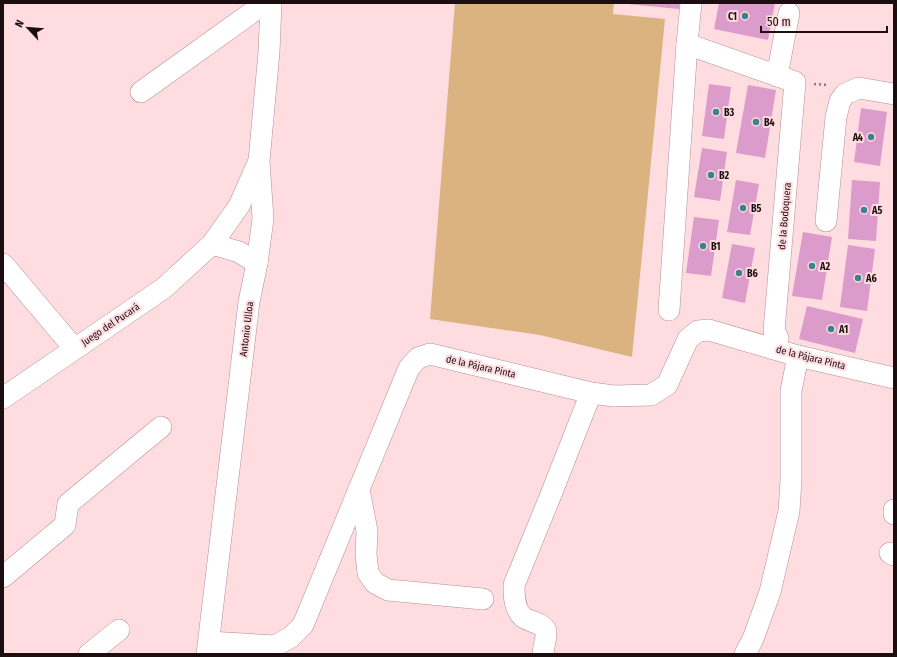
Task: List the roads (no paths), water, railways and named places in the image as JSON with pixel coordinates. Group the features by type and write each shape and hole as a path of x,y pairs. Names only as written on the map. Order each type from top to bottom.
{"street":[{"path":"141,92 265,3"},
{"name":"Antonio Ulloa","path":"208,648 250,302 263,220 259,161 269,52 271,3"},
{"path":"668,310 691,3"},
{"name":"de la Bodoquera","path":"777,349 778,338 774,331 789,13"},
{"path":"687,44 786,79"},
{"path":"826,221 836,117 840,101 845,94 859,88 894,94"},
{"name":"Juego del Pucará","path":"3,398 74,348 164,288 212,244 239,206 259,161"},
{"path":"212,244 239,252 257,263"},
{"path":"3,264 74,348"},
{"name":"de la Pájara Pinta","path":"208,648 275,646 291,637 303,625 408,368 418,358 430,354 591,393 614,396 651,395 667,385 688,339 698,331 709,330 798,356 894,378"},
{"path":"745,654 753,639 770,592 789,511 791,480 791,391 798,356"},
{"path":"543,654 546,633 544,628 523,617 520,613 514,598 514,585 591,393"},
{"path":"3,578 65,525 68,504 161,427"},
{"path":"359,489 366,531 368,573 374,583 388,590 483,599"},
{"path":"89,654 119,630"}],"place":[{"name":"C1","path":"745,16"},
{"name":"B3","path":"716,112"},
{"name":"B4","path":"756,122"},
{"name":"A4","path":"871,137"},
{"name":"B2","path":"711,175"},
{"name":"B5","path":"743,208"},
{"name":"A5","path":"864,210"},
{"name":"B1","path":"703,246"},
{"name":"A2","path":"812,266"},
{"name":"B6","path":"739,273"},
{"name":"A6","path":"858,278"},
{"name":"A1","path":"831,329"}]}
